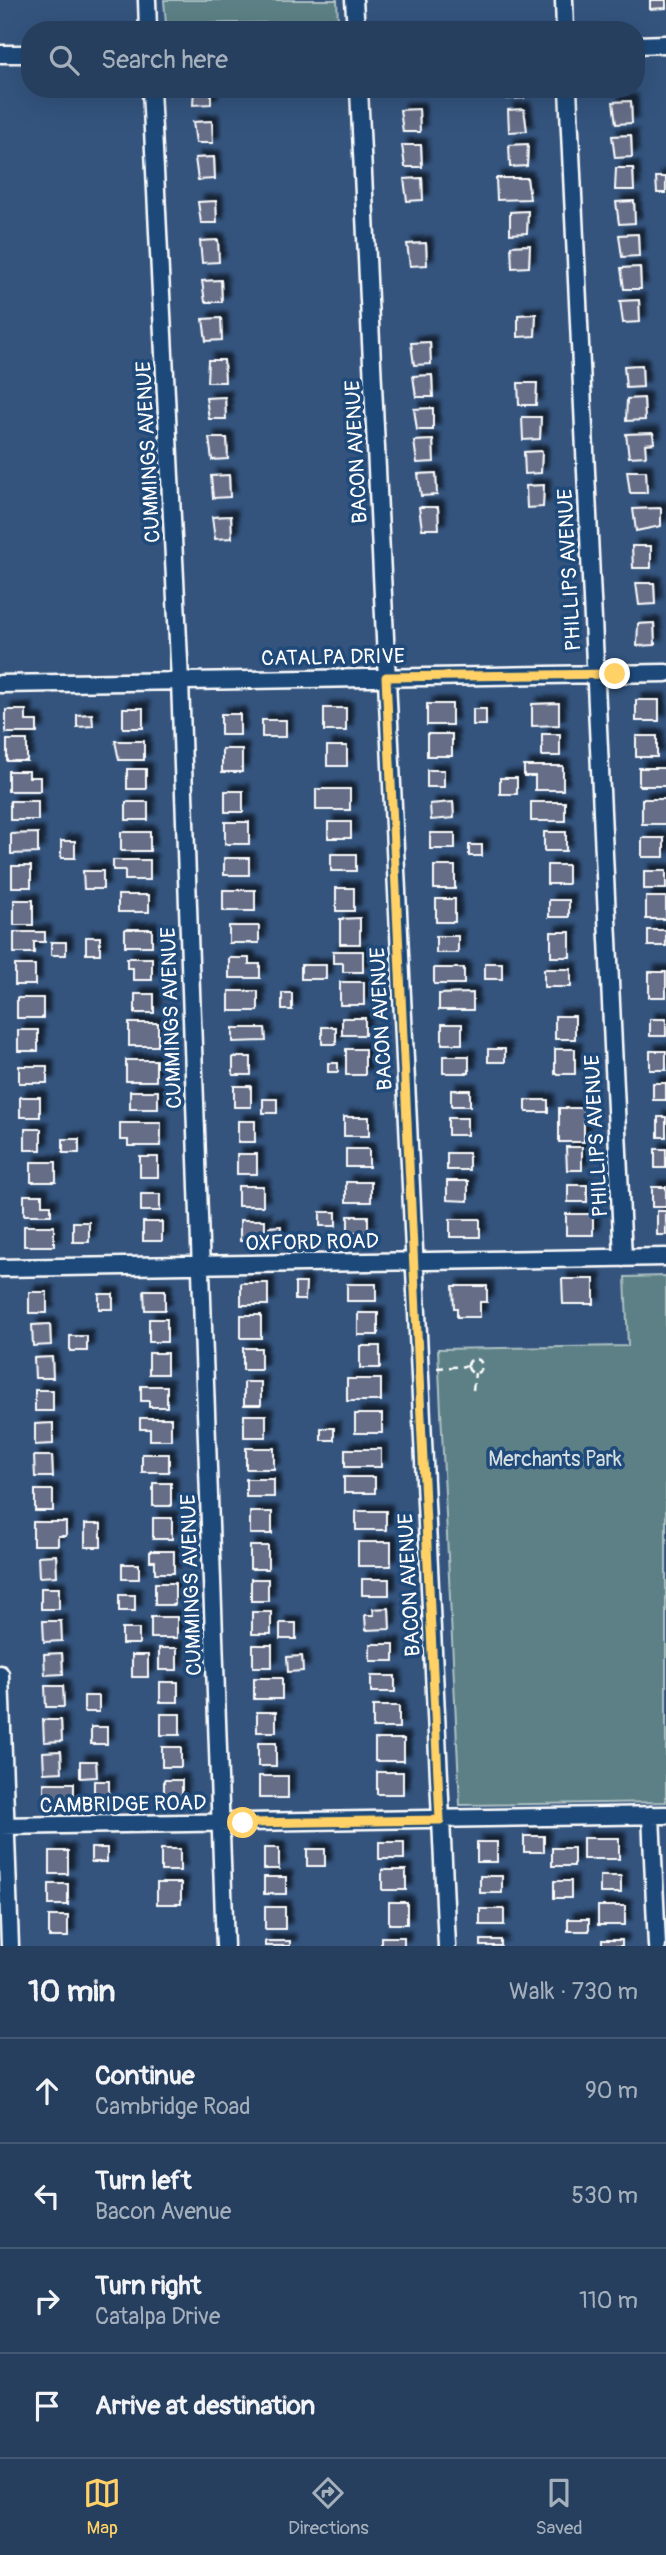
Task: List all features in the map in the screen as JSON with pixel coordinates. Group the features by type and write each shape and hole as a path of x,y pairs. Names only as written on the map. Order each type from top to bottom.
{"street":[{"path":"147,0 148,21"},
{"path":"355,0 356,21"},
{"path":"564,0 565,21"},
{"path":"645,45 666,44"},
{"path":"0,54 21,54"},
{"name":"CUMMINGS AVENUE","path":"151,98 180,681 225,1946"},
{"name":"BACON AVENUE","path":"359,98 447,1946"},
{"name":"PHILLIPS AVENUE","path":"568,98 623,1258"},
{"name":"CATALPA DRIVE","path":"0,684 666,673"},
{"name":"OXFORD ROAD","path":"0,1268 666,1257"},
{"path":"0,1674 3,1826 10,1946"},
{"path":"657,1946 658,1815"},
{"name":"CAMBRIDGE ROAD","path":"3,1826 658,1815"}],"path":[{"path":"468,1366 472,1359 482,1363 482,1369 475,1373"},
{"path":"437,1368 468,1366 475,1373"},
{"path":"473,1390 475,1373"}],"green space":[{"path":"164,0 337,0 338,21 166,21"},
{"name":"Merchants Park","path":"666,1276 666,1802 460,1805 438,1349 628,1346 625,1277"}],"building":[{"path":"650,0 666,0 666,8 650,9"},
{"path":"193,98 211,98 211,104 193,105"},
{"path":"631,101 632,123 616,124 613,102"},
{"path":"419,109 420,132 403,132 400,110"},
{"path":"524,109 527,131 509,132 508,110"},
{"path":"212,121 213,143 196,143 193,122"},
{"path":"631,135 632,157 615,158 612,136"},
{"path":"528,144 527,166 510,167 509,145"},
{"path":"402,145 421,145 422,167 405,167"},
{"path":"214,157 215,179 198,180 195,158"},
{"path":"616,168 633,168 634,190 615,190"},
{"path":"656,177 666,177 666,193 657,193"},
{"path":"422,178 423,200 407,201 404,179"},
{"path":"496,178 527,178 530,199 497,200"},
{"path":"216,201 217,223 201,223 198,202"},
{"path":"634,201 635,223 619,224 616,202"},
{"path":"528,211 527,233 510,234 510,212"},
{"path":"638,234 639,256 622,257 619,235"},
{"path":"218,240 219,262 202,263 200,241"},
{"path":"426,243 427,265 410,266 407,244"},
{"path":"530,245 529,267 512,268 511,246"},
{"path":"640,267 641,289 624,289 621,268"},
{"path":"221,280 222,302 205,302 202,281"},
{"path":"639,300 640,322 623,323 620,301"},
{"path":"536,314 535,336 518,337 518,315"},
{"path":"221,318 222,340 206,341 203,319"},
{"path":"430,342 431,364 414,365 411,343"},
{"path":"208,360 224,360 225,382 207,382"},
{"path":"642,365 643,387 626,388 624,366"},
{"path":"432,375 433,397 416,397 413,376"},
{"path":"518,383 537,383 536,405 519,405"},
{"path":"225,397 226,419 209,419 206,398"},
{"path":"644,398 645,420 626,421 627,399"},
{"path":"433,408 433,430 417,430 414,409"},
{"path":"522,417 541,417 540,439 523,440"},
{"path":"653,433 654,443 645,444 646,456 629,457 626,434"},
{"path":"209,438 227,438 228,459 212,460"},
{"path":"433,440 434,462 417,463 414,441"},
{"path":"542,451 541,473 525,474 524,452"},
{"path":"627,471 646,471 647,493 630,493"},
{"path":"436,473 437,495 421,496 418,474"},
{"path":"229,475 230,497 213,498 211,476"},
{"path":"544,485 543,507 527,508 526,486"},
{"path":"419,507 438,507 439,529 422,529"},
{"path":"661,508 661,526 636,531 633,509"},
{"path":"231,516 232,538 215,539 212,517"},
{"path":"632,546 651,546 651,568 633,568"},
{"path":"636,583 654,583 655,604 639,605"},
{"path":"654,623 655,645 637,646 638,624"},
{"path":"636,700 659,700 659,721 636,721"},
{"path":"559,703 559,725 532,726 532,704"},
{"path":"427,704 452,704 452,725 427,725"},
{"path":"123,708 143,708 143,728 123,728"},
{"path":"324,708 346,708 346,731 324,731"},
{"path":"473,709 486,709 486,725 473,725"},
{"path":"6,710 26,710 26,721 37,721 37,733 6,733"},
{"path":"92,714 93,726 77,727 77,715"},
{"path":"221,714 240,714 240,735 221,735"},
{"path":"262,720 286,720 286,737 262,737"},
{"path":"427,734 452,734 452,756 427,756"},
{"path":"542,734 560,734 560,756 542,756"},
{"path":"636,736 657,736 657,757 636,757"},
{"path":"7,740 27,740 27,761 7,761"},
{"path":"115,741 144,741 144,760 119,760"},
{"path":"327,746 347,746 347,766 327,766"},
{"path":"222,749 242,749 242,772 222,772"},
{"path":"524,766 563,766 563,790 535,790 535,776 524,776"},
{"path":"639,768 666,768 666,786 639,786"},
{"path":"127,769 146,769 146,789 127,789"},
{"path":"427,770 444,770 444,787 427,787"},
{"path":"8,771 29,771 29,777 40,777 40,791 8,791"},
{"path":"500,778 517,778 517,794 500,794"},
{"path":"316,789 350,789 350,810 316,810"},
{"path":"225,791 243,791 243,812 225,812"},
{"path":"642,799 666,799 666,824 642,824"},
{"path":"10,801 38,801 38,820 10,820"},
{"path":"126,802 148,802 148,820 126,820"},
{"path":"453,802 454,818 431,820 430,804"},
{"path":"531,802 565,802 565,821 531,821"},
{"path":"225,822 249,822 249,844 225,844"},
{"path":"328,822 351,822 351,838 328,838"},
{"path":"121,832 150,832 150,851 121,851"},
{"path":"544,832 566,832 566,851 544,851"},
{"path":"38,833 38,853 11,854 11,834"},
{"path":"430,833 455,833 455,849 430,849"},
{"path":"642,838 664,838 664,857 642,857"},
{"path":"61,841 75,841 75,858 61,858"},
{"path":"469,845 482,845 482,856 469,856"},
{"path":"331,854 356,854 356,871 331,871"},
{"path":"224,858 249,858 249,875 224,875"},
{"path":"113,860 150,860 150,880 125,880 125,870 113,870"},
{"path":"547,865 568,865 568,884 547,884"},
{"path":"12,866 31,866 31,887 12,887"},
{"path":"434,866 455,866 455,889 434,889"},
{"path":"83,871 103,871 103,889 84,889"},
{"path":"644,871 666,871 666,889 644,889"},
{"path":"336,888 354,888 354,911 336,911"},
{"path":"223,890 255,890 255,911 223,911"},
{"path":"118,895 149,895 149,912 118,912"},
{"path":"646,897 666,897 666,919 646,919"},
{"path":"436,899 455,899 455,922 436,922"},
{"path":"14,900 33,900 33,925 14,925"},
{"path":"549,900 569,900 569,917 549,917"},
{"path":"360,918 360,944 340,944 340,919"},
{"path":"229,926 259,926 259,943 229,943"},
{"path":"125,929 152,929 152,946 125,946"},
{"path":"648,930 666,930 666,946 648,946"},
{"path":"14,932 45,932 45,942 34,942 34,953 14,953"},
{"path":"551,932 570,932 570,957 551,957"},
{"path":"436,936 458,936 458,953 436,953"},
{"path":"86,937 100,937 100,954 86,954"},
{"path":"51,942 66,942 66,955 51,955"},
{"path":"333,951 363,951 363,972 343,972 343,963 333,963"},
{"path":"127,958 152,958 152,980 133,980 133,968 127,968"},
{"path":"229,958 249,958 249,964 260,964 260,978 229,978"},
{"path":"485,963 502,963 502,979 485,979"},
{"path":"15,965 35,965 35,985 15,985"},
{"path":"301,965 326,965 326,979 301,979"},
{"path":"434,968 464,968 464,984 434,984"},
{"path":"544,969 571,969 571,987 544,987"},
{"path":"649,972 666,972 666,997 649,997"},
{"path":"340,982 364,982 364,1005 340,1005"},
{"path":"229,991 258,991 258,1011 229,1011"},
{"path":"282,993 292,993 292,1010 282,1010"},
{"path":"473,993 473,1010 439,1010 439,994"},
{"path":"135,994 154,994 154,1013 135,1013"},
{"path":"17,998 43,998 43,1018 17,1018"},
{"path":"555,1016 575,1016 575,1039 555,1039"},
{"path":"342,1018 365,1018 365,1035 342,1035"},
{"path":"650,1019 666,1019 666,1036 650,1036"},
{"path":"129,1023 158,1023 158,1046 129,1046"},
{"path":"442,1024 462,1024 462,1044 442,1044"},
{"path":"322,1027 336,1027 336,1044 322,1044"},
{"path":"233,1028 265,1028 266,1041 233,1042"},
{"path":"18,1030 38,1030 38,1051 18,1051"},
{"path":"346,1049 365,1049 365,1075 346,1075"},
{"path":"488,1049 505,1049 505,1062 488,1062"},
{"path":"555,1049 575,1049 575,1074 555,1074"},
{"path":"650,1051 666,1051 666,1070 650,1070"},
{"path":"443,1056 469,1056 469,1073 443,1073"},
{"path":"233,1057 251,1057 251,1075 233,1075"},
{"path":"126,1060 156,1060 156,1081 126,1081"},
{"path":"328,1063 338,1063 338,1072 328,1072"},
{"path":"19,1066 47,1066 47,1083 19,1083"},
{"path":"653,1083 666,1083 666,1100 653,1100"},
{"path":"234,1086 251,1086 251,1107 234,1107"},
{"path":"451,1090 470,1090 470,1106 451,1106"},
{"path":"130,1091 158,1091 158,1109 130,1109"},
{"path":"20,1097 40,1097 40,1117 20,1117"},
{"path":"263,1099 277,1099 277,1113 263,1113"},
{"path":"526,1100 548,1100 548,1112 526,1112"},
{"path":"559,1108 584,1108 584,1142 559,1142"},
{"path":"344,1117 369,1117 369,1136 344,1136"},
{"path":"658,1117 666,1117 666,1137 658,1137"},
{"path":"448,1118 467,1118 467,1135 448,1135"},
{"path":"238,1121 255,1121 255,1142 238,1142"},
{"path":"120,1123 161,1123 161,1146 128,1146 128,1140 120,1140"},
{"path":"25,1129 41,1129 41,1150 25,1150"},
{"path":"63,1139 79,1139 79,1153 63,1153"},
{"path":"566,1147 582,1147 582,1170 567,1170"},
{"path":"346,1149 369,1149 369,1167 346,1167"},
{"path":"655,1149 666,1149 666,1168 655,1168"},
{"path":"447,1153 469,1153 469,1170 447,1170"},
{"path":"237,1154 257,1154 257,1174 237,1174"},
{"path":"140,1157 158,1157 158,1177 140,1177"},
{"path":"31,1162 56,1162 56,1182 31,1182"},
{"path":"447,1181 468,1181 468,1201 447,1200"},
{"path":"346,1182 371,1182 371,1202 346,1202"},
{"path":"568,1185 587,1185 587,1202 568,1202"},
{"path":"238,1186 263,1186 263,1206 238,1206"},
{"path":"652,1187 666,1187 666,1207 652,1207"},
{"path":"141,1194 160,1194 160,1211 141,1211"},
{"path":"24,1195 42,1195 42,1205 51,1205 51,1215 24,1215"},
{"path":"657,1211 666,1211 666,1235 657,1235"},
{"path":"320,1212 336,1212 336,1226 320,1226"},
{"path":"566,1214 593,1214 593,1235 566,1235"},
{"path":"348,1216 368,1216 368,1232 348,1232"},
{"path":"450,1219 480,1219 480,1237 450,1237"},
{"path":"240,1220 265,1220 265,1241 240,1241"},
{"path":"73,1222 89,1222 89,1242 73,1242"},
{"path":"143,1222 162,1222 162,1241 143,1241"},
{"path":"24,1226 54,1226 54,1246 24,1246"},
{"path":"281,1226 281,1240 269,1240 269,1227"},
{"path":"562,1279 594,1279 594,1304 563,1304"},
{"path":"241,1283 268,1283 268,1305 241,1305"},
{"path":"295,1283 306,1283 305,1300 295,1300"},
{"path":"347,1284 376,1284 376,1301 347,1301"},
{"path":"453,1286 487,1286 487,1302 480,1302 480,1317 457,1317"},
{"path":"144,1290 165,1290 165,1310 145,1310"},
{"path":"29,1292 47,1292 47,1313 29,1313"},
{"path":"99,1294 113,1294 113,1309 99,1309"},
{"path":"358,1313 378,1313 378,1335 358,1335"},
{"path":"241,1315 261,1315 261,1338 241,1338"},
{"path":"149,1319 167,1319 167,1342 149,1342"},
{"path":"50,1324 51,1345 33,1346 32,1325"},
{"path":"70,1336 87,1336 87,1351 70,1351"},
{"path":"360,1346 380,1346 380,1368 360,1368"},
{"path":"243,1348 261,1348 261,1370 243,1370"},
{"path":"149,1353 167,1353 167,1374 149,1374"},
{"path":"52,1357 53,1378 35,1378 34,1358"},
{"path":"347,1379 381,1379 381,1401 347,1401"},
{"path":"244,1382 261,1382 261,1405 244,1405"},
{"path":"141,1386 167,1386 167,1407 149,1407 149,1401 141,1401"},
{"path":"35,1390 53,1390 53,1411 35,1411"},
{"path":"355,1414 382,1414 382,1433 355,1433"},
{"path":"244,1415 266,1415 266,1437 244,1437"},
{"path":"140,1418 171,1418 171,1440 150,1440 150,1429 140,1429"},
{"path":"53,1423 53,1444 35,1445 35,1424"},
{"path":"321,1428 334,1428 334,1440 321,1440"},
{"path":"246,1448 274,1448 274,1469 246,1469"},
{"path":"345,1449 381,1449 381,1467 345,1467"},
{"path":"142,1454 169,1454 169,1472 142,1472"},
{"path":"34,1456 52,1456 53,1477 35,1477"},
{"path":"344,1477 375,1477 375,1493 344,1493"},
{"path":"246,1479 274,1479 274,1497 246,1497"},
{"path":"153,1483 171,1483 171,1506 153,1506"},
{"path":"35,1490 53,1490 53,1511 35,1511"},
{"path":"356,1511 386,1511 386,1530 356,1530"},
{"path":"250,1512 272,1512 272,1534 250,1534"},
{"path":"153,1518 172,1518 172,1539 153,1539"},
{"path":"33,1522 66,1522 66,1536 58,1536 58,1545 33,1545"},
{"path":"85,1524 101,1524 101,1547 85,1547"},
{"path":"358,1542 391,1542 391,1566 358,1566"},
{"path":"250,1546 268,1546 268,1569 250,1569"},
{"path":"150,1551 174,1551 174,1573 155,1573 155,1561 150,1561"},
{"path":"56,1555 57,1576 39,1577 38,1556"},
{"path":"122,1564 139,1564 139,1579 122,1579"},
{"path":"251,1579 268,1579 268,1601 251,1601"},
{"path":"362,1579 389,1579 389,1595 362,1595"},
{"path":"155,1583 175,1583 175,1605 155,1605"},
{"path":"41,1588 59,1588 59,1609 41,1609"},
{"path":"119,1595 135,1595 135,1611 119,1611"},
{"path":"389,1608 390,1629 366,1630 365,1615 374,1615 373,1609"},
{"path":"252,1612 271,1612 271,1634 252,1634"},
{"path":"151,1617 177,1617 177,1638 151,1638"},
{"path":"43,1621 61,1621 62,1641 44,1642"},
{"path":"280,1623 296,1623 296,1639 280,1639"},
{"path":"122,1629 139,1629 139,1644 122,1644"},
{"path":"370,1644 394,1644 394,1661 370,1661"},
{"path":"253,1645 272,1645 272,1667 253,1667"},
{"path":"159,1648 177,1648 177,1670 159,1670"},
{"path":"62,1653 63,1674 45,1675 44,1654"},
{"path":"132,1655 148,1655 148,1677 132,1677"},
{"path":"302,1656 303,1671 288,1672 287,1657"},
{"path":"371,1676 395,1676 395,1692 371,1692"},
{"path":"254,1678 282,1678 282,1699 254,1699"},
{"path":"160,1682 178,1682 178,1702 160,1702"},
{"path":"45,1686 63,1686 64,1707 46,1707"},
{"path":"84,1696 99,1696 99,1712 84,1712"},
{"path":"373,1706 399,1706 399,1728 373,1728"},
{"path":"257,1712 276,1712 276,1732 257,1732"},
{"path":"161,1714 180,1714 180,1735 161,1735"},
{"path":"43,1720 61,1720 62,1741 44,1742"},
{"path":"91,1727 107,1727 107,1744 91,1744"},
{"path":"375,1739 404,1739 404,1761 375,1761"},
{"path":"258,1743 276,1743 276,1766 258,1766"},
{"path":"162,1747 181,1747 181,1767 162,1767"},
{"path":"61,1751 62,1772 44,1773 43,1752"},
{"path":"80,1761 96,1761 97,1777 80,1778"},
{"path":"377,1772 403,1772 403,1794 377,1794"},
{"path":"259,1776 288,1776 288,1798 259,1798"},
{"path":"164,1780 182,1780 182,1803 164,1803"},
{"path":"94,1781 109,1781 109,1796 94,1796"},
{"path":"44,1783 74,1783 74,1804 44,1804"},
{"path":"524,1836 544,1836 544,1852 524,1852"},
{"path":"583,1838 619,1838 619,1859 583,1859"},
{"path":"379,1842 404,1842 404,1859 379,1859"},
{"path":"477,1842 497,1842 497,1862 477,1862"},
{"path":"91,1848 107,1848 107,1862 91,1862"},
{"path":"264,1848 279,1848 279,1869 264,1869"},
{"path":"552,1848 574,1848 574,1866 552,1866"},
{"path":"161,1849 180,1849 180,1871 161,1871"},
{"path":"307,1849 325,1849 325,1866 307,1866"},
{"path":"50,1851 68,1851 68,1874 50,1874"},
{"path":"382,1870 406,1870 406,1890 382,1890"},
{"path":"480,1876 502,1876 502,1893 480,1893"},
{"path":"600,1876 621,1876 621,1893 600,1893"},
{"path":"264,1877 286,1877 286,1894 264,1894"},
{"path":"554,1881 571,1881 571,1898 554,1898"},
{"path":"157,1883 181,1883 181,1904 157,1904"},
{"path":"49,1884 68,1884 68,1905 49,1905"},
{"path":"389,1902 407,1902 407,1924 389,1924"},
{"path":"598,1906 625,1906 625,1925 598,1925"},
{"path":"265,1907 285,1907 285,1929 265,1929"},
{"path":"480,1909 504,1909 504,1925 480,1925"},
{"path":"49,1916 68,1916 68,1937 49,1937"},
{"path":"568,1919 589,1919 589,1931 568,1931"},
{"path":"381,1937 404,1937 404,1946 381,1946"},
{"path":"481,1940 501,1940 501,1946 481,1946"},
{"path":"602,1940 622,1940 622,1946 602,1946"},
{"path":"265,1941 290,1941 290,1946 265,1946"}],"route":[{"path":"243,1823 440,1820 386,677 615,674"}]}
